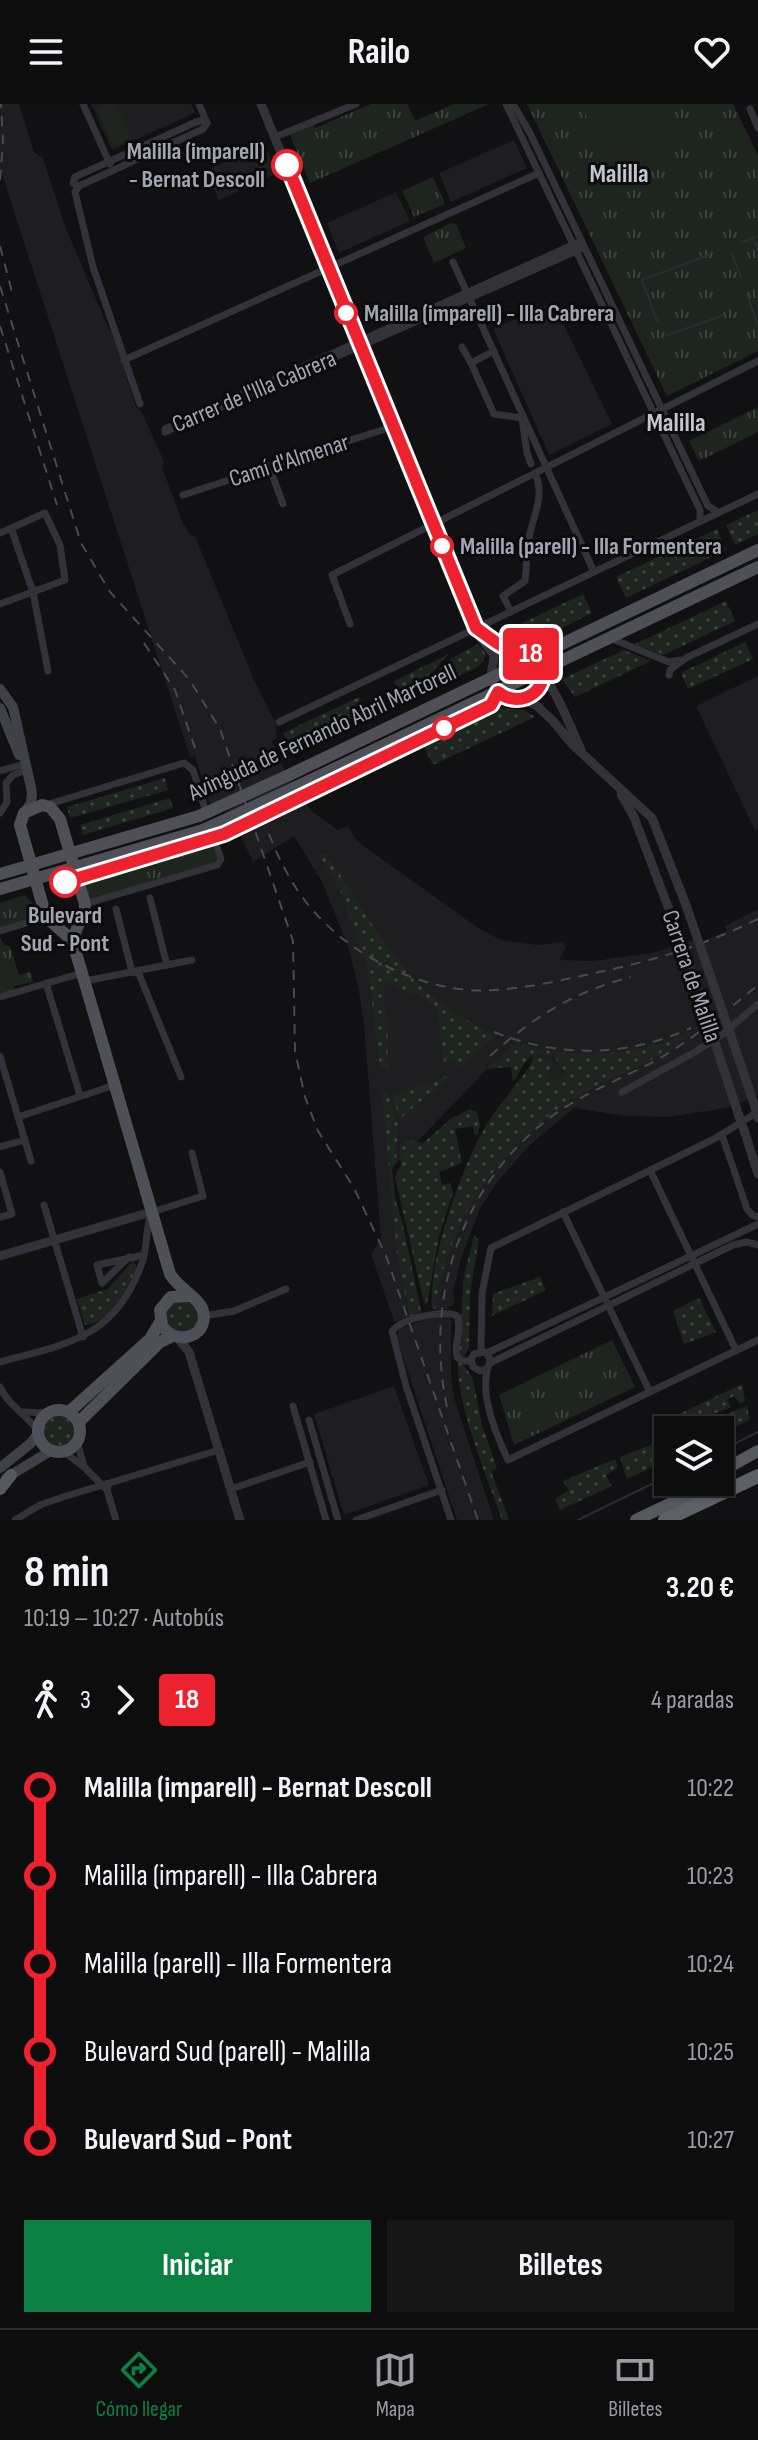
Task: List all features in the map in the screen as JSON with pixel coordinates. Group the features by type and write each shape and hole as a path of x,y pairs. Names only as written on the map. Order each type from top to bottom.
{"highway":[{"path":"734,1464 758,1451"},
{"path":"734,1473 758,1461"},
{"path":"665,1520 758,1473"},
{"path":"0,1489 4,1475"},
{"path":"640,1518 675,1496"},
{"path":"640,1518 686,1496"}],"main road":[{"name":"Avinguda de Fernando Abril Martorell","path":"0,874 199,816 289,775 492,672 535,657 758,550"},
{"name":"Avinguda de Fernando Abril Martorell","path":"0,889 220,824 758,567"},
{"path":"0,689 5,714 32,792 31,803 20,825 34,879 46,918 74,942"},
{"path":"5,714 25,767"},
{"path":"32,792 58,814 75,867 85,908 74,942 151,1214 168,1283 167,1300"},
{"path":"24,813 46,805"},
{"path":"46,918 70,927 85,908"},
{"path":"74,1417 160,1342 194,1334 201,1326 203,1316 200,1305 170,1274 151,1214"},
{"path":"74,1417 80,1405 150,1339 160,1322 160,1310 167,1300 177,1295 189,1296"},
{"path":"160,1322 166,1332 175,1337"},
{"path":"58,1409 74,1417 80,1434 77,1442 4,1475 31,1443 48,1413 58,1409"},
{"path":"38,1432 43,1444 57,1451"}],"street":[{"path":"83,104 113,170"},
{"path":"199,104 207,123"},
{"path":"262,104 476,628 494,655 492,672 498,692 508,699 524,699 538,688 541,671"},
{"path":"275,137 356,104"},
{"path":"506,104 579,246"},
{"path":"513,104 658,412 700,510 699,522"},
{"path":"748,105 758,117"},
{"path":"748,105 758,128"},
{"path":"140,404 93,267 77,189 73,183 75,177 199,121 207,123"},
{"path":"77,189 203,129 207,123"},
{"path":"124,360 539,173"},
{"name":"Carrer de l'Illa Cabrera","path":"359,344 165,432 165,429 579,246"},
{"path":"453,262 594,572"},
{"path":"462,347 494,414 522,418 531,464"},
{"path":"471,363 494,351"},
{"path":"350,624 332,575 758,361"},
{"path":"658,412 708,506 718,512"},
{"name":"Camí d'Almenar","path":"183,495 394,426"},
{"path":"269,466 283,504"},
{"path":"511,612 503,596 525,581 531,528 539,505 535,473"},
{"name":"Avinguda de Fernando Abril Martorell","path":"279,722 758,494"},
{"path":"0,533 45,513 60,545 65,580 0,604"},
{"path":"11,528 33,592 48,671"},
{"path":"669,675 672,667 686,658 758,624"},
{"path":"476,628 501,646 535,657"},
{"path":"609,638 669,662 686,658"},
{"path":"492,672 501,655 517,650"},
{"name":"Carrera de Malilla","path":"535,657 556,692 564,717 583,753"},
{"name":"Carrera de Malilla","path":"524,699 537,706 652,818 686,905 758,1118"},
{"path":"46,805 184,763 193,770 221,859 217,865 85,908"},
{"path":"0,771 25,767"},
{"path":"0,791 13,775 25,767"},
{"path":"0,813 7,802 6,783"},
{"name":"Carrera de Malilla","path":"614,784 634,817 670,912 758,1174"},
{"path":"150,898 167,965"},
{"path":"116,909 132,972"},
{"path":"0,931 46,918"},
{"path":"0,997 46,983 132,972 192,960"},
{"path":"132,972 139,974 181,1077"},
{"path":"46,983 79,1092"},
{"path":"622,1092 723,1034 758,1004"},
{"path":"0,1056 31,1161"},
{"path":"18,1117 115,1085"},
{"path":"756,1110 722,1135 491,1248 482,1293 484,1352 489,1366 485,1379 493,1417 508,1460 758,1340"},
{"path":"722,1135 747,1209 758,1217"},
{"path":"0,1147 25,1140"},
{"path":"0,1256 151,1214 203,1196 192,1153"},
{"path":"650,1170 736,1350"},
{"path":"0,1172 12,1214 0,1217"},
{"path":"44,1205 83,1337"},
{"path":"563,1212 650,1392"},
{"path":"0,1362 83,1337 96,1330 121,1306 132,1290 144,1255 151,1214"},
{"path":"693,1261 758,1224"},
{"path":"477,1370 693,1261 738,1243 758,1245"},
{"path":"129,1257 102,1283 97,1265 129,1257 144,1255"},
{"path":"203,1316 234,1311 286,1289"},
{"path":"471,1361 474,1354 607,1302"},
{"path":"451,1520 392,1331 397,1326 434,1314 451,1313 457,1316 459,1323 455,1353 459,1360 471,1361"},
{"path":"189,1352 194,1334"},
{"path":"175,1337 189,1352 240,1520"},
{"path":"471,1361 485,1379"},
{"path":"0,1387 38,1432"},
{"path":"293,1406 326,1520"},
{"path":"24,1412 48,1413"},
{"path":"309,1420 338,1520"},
{"path":"77,1442 85,1468"},
{"path":"15,1520 40,1505 219,1450"},
{"path":"57,1451 107,1486 116,1520"},
{"path":"231,1489 320,1459"},
{"path":"356,1520 442,1490"}],"shaded area":[{"path":"0,104 19,104 34,152 43,158 65,226 113,334 136,407 141,411 164,461 162,467 183,524 189,534 195,536 254,680 275,722 277,737 272,741 281,764 311,811 338,830 348,826 356,840 369,850 477,927 501,940 538,945 563,942 566,947 559,960 593,961 652,953 696,939 700,942 727,931 725,926 758,909 758,1096 726,1108 667,1117 625,1116 574,1108 530,1145 498,1181 480,1208 461,1259 453,1292 455,1303 447,1309 435,1310 432,1302 438,1259 454,1200 485,1127 531,1064 534,1052 487,1069 392,1168 395,1198 422,1315 401,1322 394,1321 371,1254 381,1238 364,1025 348,946 322,882 294,836 253,862 223,799 210,805 195,756 190,757 0,168"},
{"path":"91,104 191,104 195,113 112,150"},
{"path":"514,140 527,168 451,202 439,173"},
{"path":"265,144 277,174 219,200 206,171"},
{"path":"396,192 410,221 339,253 327,223"},
{"path":"553,302 612,424 549,455 493,329"},
{"path":"758,676 758,829 755,830 696,706"},
{"path":"436,1316 448,1316 451,1321 454,1398 494,1520 457,1520 397,1339 399,1329"},
{"path":"394,1386 429,1485 344,1515 314,1414"}],"green space":[{"path":"116,104 132,139 113,147 96,109"},
{"path":"371,104 407,104 415,121 454,104 489,104 310,183 290,135"},
{"path":"527,104 733,104 758,156 758,351 667,396"},
{"path":"582,104 665,104 679,145 606,172"},
{"path":"433,177 445,204 414,217 402,191"},
{"path":"451,223 456,224 466,248 434,263 423,237"},
{"path":"758,407 758,432 699,461 689,441"},
{"path":"758,510 758,534 735,545 726,525"},
{"path":"717,529 726,550 626,598 616,577"},
{"path":"583,594 592,613 558,630 520,641 499,634"},
{"path":"726,601 735,621 663,655 635,644"},
{"path":"745,642 753,659 688,689 681,673"},
{"path":"478,644 486,654 476,668 419,694 447,661"},
{"path":"624,650 651,661 575,697 562,679"},
{"path":"451,653 417,689 402,699 394,681"},
{"path":"359,697 368,715 292,752 283,733"},
{"path":"499,708 524,710 535,717 433,765 423,745"},
{"path":"165,778 168,790 70,818 67,807"},
{"path":"170,798 173,808 83,835 80,825"},
{"path":"212,840 217,857 213,865 90,900 84,878"},
{"path":"325,853 404,968 437,1000 495,1036 458,1069 456,1060 444,1062 437,1009 420,996 389,982 383,989 388,1067 380,1069 368,969 341,892 320,856"},
{"path":"25,895 40,917 0,928 0,903"},
{"path":"0,937 4,945 10,946 19,975 31,972 33,982 14,986 15,990 0,995"},
{"path":"694,1030 659,1056 592,1088 562,1107 534,1128 509,1153 468,1209 453,1241 435,1310 432,1308 435,1265 441,1240 467,1163 487,1124 534,1059 541,1057 552,1061 548,1073 550,1080 562,1079 566,1073 554,1056 544,1055 528,1059 513,1082 511,1067 487,1069 516,1043 561,1052 606,1053 651,1046"},
{"path":"454,1073 400,1119 392,1096"},
{"path":"387,1091 398,1125 396,1162 392,1169 395,1198 422,1315 410,1319 397,1254 382,1092"},
{"path":"470,1109 477,1112 480,1124 478,1135 474,1134 473,1126 455,1129 462,1163 439,1172 442,1185 450,1183 453,1192 439,1236 427,1304 424,1303 395,1177 401,1165 400,1145 406,1140 423,1143 452,1118"},
{"path":"474,1236 479,1239 470,1294 469,1347 464,1357 460,1357 464,1275"},
{"path":"133,1261 137,1267 111,1311 94,1323 85,1325 77,1299 108,1289"},
{"path":"540,1277 546,1290 492,1316 493,1294"},
{"path":"699,1298 716,1332 684,1344 673,1311"},
{"path":"182,1300 193,1305 198,1316 193,1327 182,1332 171,1327 166,1316 171,1305"},
{"path":"612,1340 635,1387 514,1445 499,1395"},
{"path":"458,1363 464,1365 473,1379 482,1425 497,1468 491,1471 509,1520 502,1520 474,1442 462,1400"},
{"path":"742,1384 745,1401 740,1403 734,1396 727,1400 731,1407 708,1416 679,1414"},
{"path":"747,1406 750,1420 734,1427 734,1416 722,1416"},
{"path":"59,1416 70,1420 74,1431 70,1442 59,1446 48,1442 44,1431 48,1420"},
{"path":"654,1446 654,1466 627,1479 620,1457"},
{"path":"615,1459 618,1467 606,1476 612,1486 560,1510 555,1499 569,1490 563,1481"}],"waterway":[{"path":"743,242 754,238"},
{"path":"755,242 758,250"},
{"path":"732,254 741,278"},
{"path":"657,321 642,280 709,255"},
{"path":"747,295 757,323"},
{"path":"665,336 724,315"},
{"path":"734,1444 758,1432"},
{"path":"578,1520 654,1483"}],"railway":[{"path":"0,180 3,141 1,104"},
{"path":"0,246 13,296"},
{"path":"0,286 81,543 110,592 189,679 220,729 293,941 295,1051 305,1097 318,1131 354,1188 386,1256 478,1520"},
{"path":"0,326 57,505"},
{"path":"144,643 175,690 197,754"},
{"path":"269,834 298,891 314,912 340,936 379,963 448,987 506,989 613,969 696,945 758,919"},
{"path":"490,1056 555,1008 591,990 631,977"},
{"path":"447,1407 441,1367 441,1326 446,1287 456,1248 471,1212 492,1178 517,1147 548,1119 669,1053 758,985"},
{"path":"494,1032 543,1046 593,1051 642,1045 691,1028"}],"bus line":[{"name":"18","path":"65,882 224,834 491,705 498,692 508,699 520,700 532,695 540,684 542,675 535,657 525,651 501,646 476,628 287,165"}],"place":[{"name":"Malilla (imparell) - Bernat Descoll","path":"287,165"},
{"name":"Malilla (imparell) - Illa Cabrera","path":"346,313"},
{"name":"Malilla (parell) - Illa Formentera","path":"442,546"},
{"name":"Bulevard Sud - Pont","path":"65,882"}],"district":[{"name":"Malilla","path":"619,173"},
{"name":"Malilla","path":"676,422"}]}
